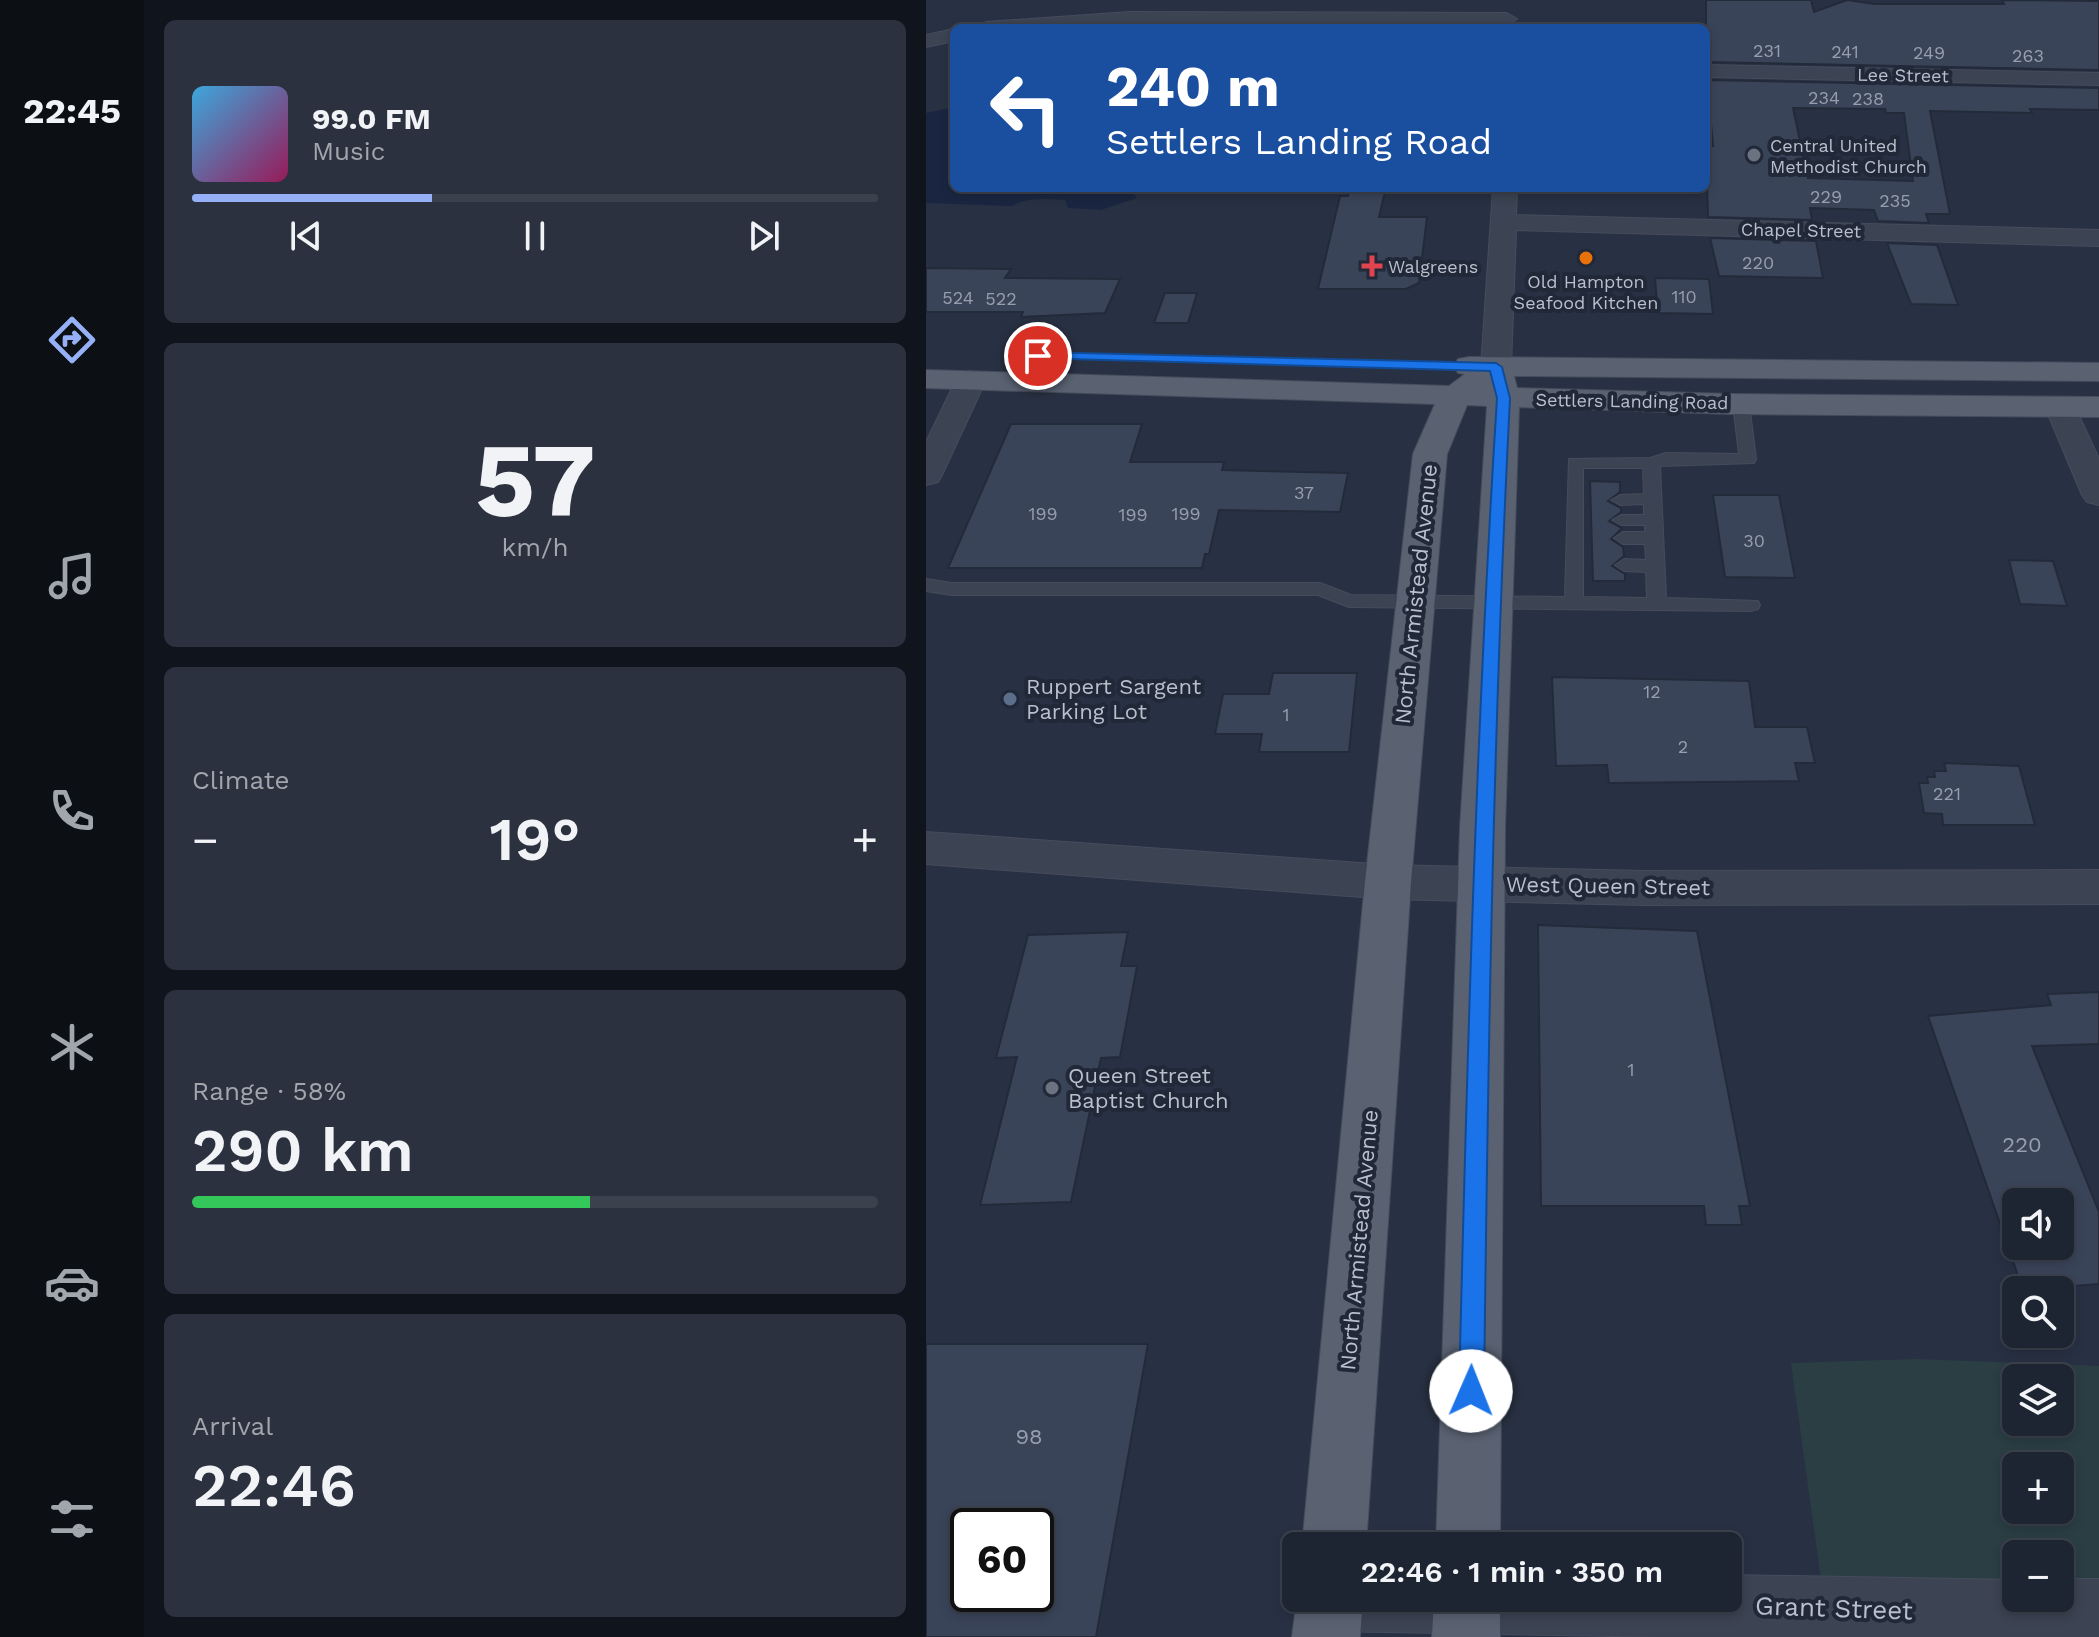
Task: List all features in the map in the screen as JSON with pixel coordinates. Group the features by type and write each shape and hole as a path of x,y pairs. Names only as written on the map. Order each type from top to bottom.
{"main road":[{"path":"926,353 1345,363"},
{"name":"Settlers Landing Road","path":"1500,382 2099,372"},
{"path":"926,379 1500,382 1481,884 1468,1532"},
{"name":"North Armistead Avenue","path":"1335,1532 1414,601 1430,454 1448,381"},
{"name":"Settlers Landing Road","path":"1500,382 1741,404 2099,407"},
{"path":"1326,1637 1329,1612"},
{"path":"1466,1637 1467,1612"}],"street":[{"path":"995,24 1015,0"},
{"path":"1038,24 1257,9 1507,16"},
{"path":"926,41 950,36"},
{"name":"Lee Street","path":"1710,71 2099,79"},
{"path":"1500,382 1505,192"},
{"name":"Chapel Street","path":"1504,222 2099,238"},
{"path":"926,475 971,380"},
{"path":"2060,407 2099,495"},
{"name":"West Queen Street","path":"926,848 1388,882 1846,890 2099,887"},
{"name":"Grant Street","path":"1742,1606 1941,1612 2099,1611"}],"lane":[{"path":"1574,603 1583,563 1582,500 1575,463 1651,463 1666,458 1748,459 1741,404"},
{"path":"1651,463 1657,604"},
{"path":"1620,500 1651,499"},
{"path":"1622,529 1653,529"},
{"path":"1624,565 1655,566"},
{"path":"926,585 952,589 1320,589 1349,601 1751,605"}],"shaded area":[{"path":"1916,1359 2047,1364 2002,1364 2002,1436 2074,1436 2074,1365 2099,1366 2099,1637 1829,1637 1791,1363"}],"water":[{"path":"950,108 950,192 1132,192 1137,198 1101,210 1068,208 1065,200 1051,199 1031,200 1011,206 926,203 926,113"}],"building":[{"path":"1706,0 1811,0 1814,12 1847,0 1875,4 2099,1 2099,70 1710,62 1710,24 1706,24"},
{"path":"1710,80 2099,88 2099,110 2030,109 2032,113 1930,111 1950,214 1926,214 1929,223 1878,221 1874,210 1810,208 1812,220 1708,217 1710,146 1713,146","holes":["1793,108 1885,109 1886,113 1904,113 1913,181 1808,178"]},
{"name":"Walgreens","path":"1349,192 1385,192 1379,217 1427,217 1419,283 1406,289 1318,289 1340,196 1348,196"},
{"path":"1710,238 1816,241 1823,278 1719,276"},
{"path":"1887,243 1937,245 1958,305 1911,304"},
{"path":"926,268 1011,269 1005,278 1120,279 1105,313 1021,317 1023,312 926,312"},
{"path":"1655,278 1709,279 1713,314 1658,313"},
{"path":"1165,293 1197,293 1188,323 1154,323"},
{"path":"1011,424 1142,424 1130,462 1224,462 1222,470 1348,473 1340,512 1219,510 1209,554 1205,554 1202,568 948,568"},
{"path":"1590,481 1620,482 1620,492 1608,501 1621,508 1621,512 1609,521 1622,528 1611,539 1623,547 1624,556 1612,566 1625,574 1625,581 1593,581"},
{"path":"1713,495 1779,495 1795,578 1725,577"},
{"path":"2009,560 2053,561 2067,606 2020,604"},
{"path":"1273,673 1357,673 1349,752 1259,752 1262,734 1215,734 1223,694 1269,694"},
{"path":"1552,677 1749,681 1755,727 1807,727 1815,763 1795,763 1799,781 1609,783 1607,765 1556,766"},
{"path":"1944,763 2019,766 2035,825 1943,825 1942,814 1924,813 1919,783 1928,783 1927,777 1935,777 1934,771 1946,771"},
{"path":"1538,925 1697,931 1750,1206 1739,1206 1742,1225 1706,1225 1704,1206 1541,1206"},
{"name":"Queen Street Baptist Church","path":"1128,932 1121,966 1137,966 1120,1057 1101,1058 1071,1202 980,1205 1017,1057 996,1058 1028,935"},
{"path":"2099,992 2099,1044 2032,1046 2099,1212 2099,1284 2074,1286 2074,1276 2018,1276 2013,1260 2074,1260 2074,1188 2002,1188 2002,1229 1928,1016 2051,1005 2047,994"},
{"path":"926,1344 1148,1344 1096,1637 926,1637"}],"place":[{"name":"Central United Methodist Church","path":"1754,155"},
{"name":"Old Hampton Seafood Kitchen","path":"1586,258"},
{"name":"Walgreens","path":"1372,266"},
{"name":"Ruppert Sargent Parking Lot","path":"1010,699"},
{"name":"Queen Street Baptist Church","path":"1052,1088"}],"route":[{"path":"1038,356 1496,367 1504,398 1481,884 1471,1391"}]}
